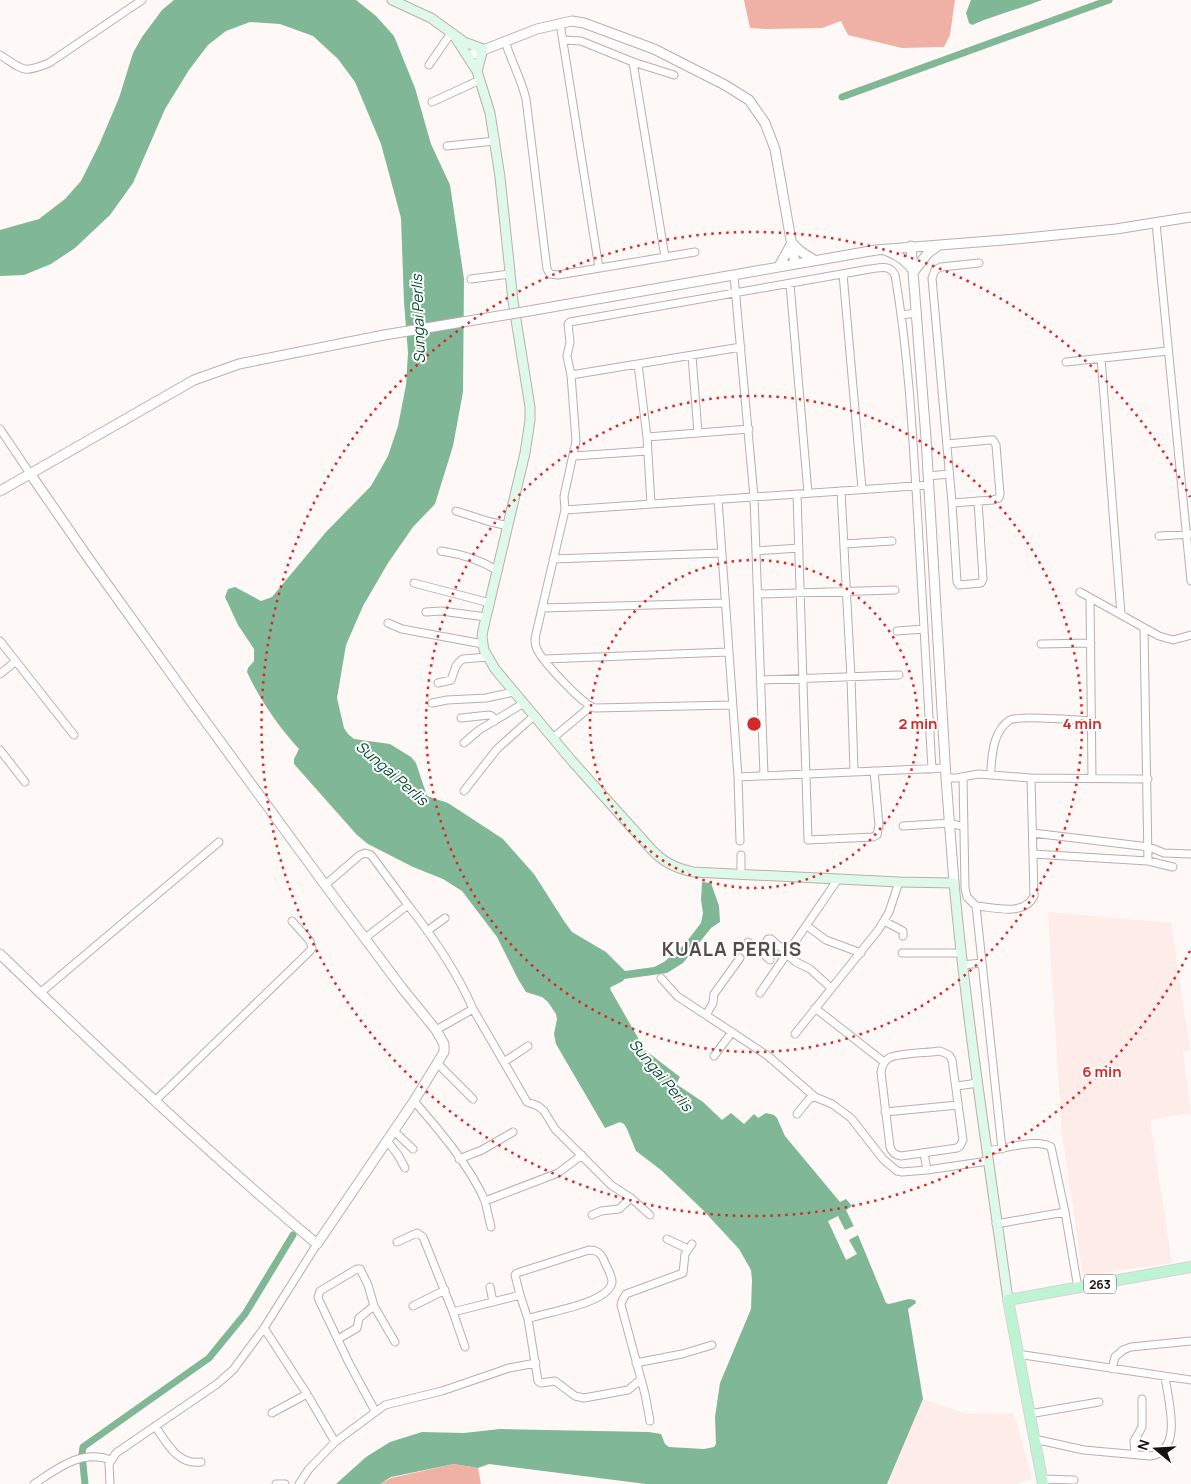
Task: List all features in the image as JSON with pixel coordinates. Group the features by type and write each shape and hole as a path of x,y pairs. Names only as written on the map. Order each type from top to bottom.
{"main road":[{"path":"392,0 417,11 464,42 488,47 479,75"},
{"path":"453,35 479,75 490,112 517,328 530,407 525,453 486,617 482,644 495,669 514,692 572,761 661,860 677,868 693,872 954,883 960,953 996,1224 1008,1300 1042,1482"},
{"name":"263","path":"1008,1300 1191,1267"}],"street":[{"path":"0,55 22,69 33,70 49,63 142,0"},
{"path":"468,56 537,29 572,21 584,23 654,48 725,85 749,100 765,123 774,149 795,263"},
{"path":"560,23 599,268"},
{"path":"429,66 453,35"},
{"path":"564,40 581,41 633,62 674,75"},
{"path":"505,41 526,99 546,269 550,274 558,275 695,252"},
{"path":"633,62 665,257"},
{"path":"432,102 479,75"},
{"path":"447,146 495,140"},
{"path":"0,491 31,475 194,380 239,364 384,335 883,249 1016,239 1156,223 1191,217"},
{"path":"1156,223 1168,351 1189,534 1191,581"},
{"path":"792,243 814,260"},
{"path":"779,266 792,243"},
{"path":"914,272 928,253 940,244"},
{"path":"911,246 936,608 952,776 965,893 976,906 1002,1150"},
{"path":"883,249 898,255 906,261 914,272"},
{"path":"978,501 983,580 981,583 959,585 957,582 932,278 935,270 941,266 979,262"},
{"path":"732,705 600,709 590,707 538,651 535,641 564,510 566,487 574,456 576,434 571,375 567,356 570,342 567,326 570,322 882,267 890,268 894,275 902,315 916,485 932,768"},
{"path":"471,279 510,274"},
{"path":"843,274 862,489"},
{"path":"734,276 754,497 764,776"},
{"path":"790,284 808,493"},
{"path":"902,315 917,313"},
{"path":"571,375 741,347"},
{"path":"1066,362 1168,351"},
{"path":"692,356 698,432"},
{"path":"1101,358 1121,614"},
{"path":"638,364 651,504"},
{"path":"0,429 94,567 325,885 436,1030 444,1044 438,1064 241,1361 225,1378 116,1453 108,1468 110,1484"},
{"path":"646,436 749,429"},
{"path":"947,444 990,440 995,442 1000,494 997,499 952,503"},
{"path":"574,456 647,451"},
{"path":"564,510 916,485 949,474"},
{"path":"841,490 854,771"},
{"path":"797,494 808,840 873,837 877,835 879,825 874,770"},
{"path":"718,499 738,777 740,841"},
{"path":"456,511 508,526"},
{"path":"1159,536 1189,534"},
{"path":"844,544 892,541"},
{"path":"756,551 799,548"},
{"path":"441,551 461,555 498,571"},
{"path":"553,559 721,553"},
{"path":"414,583 490,602"},
{"path":"758,594 895,590"},
{"path":"1080,592 1159,636 1173,640 1191,635"},
{"path":"1090,598 1092,779"},
{"path":"542,608 724,602"},
{"path":"923,609 936,608"},
{"path":"426,612 441,611 486,617"},
{"path":"388,623 402,629 482,644"},
{"path":"1144,628 1148,861"},
{"path":"897,631 924,629"},
{"path":"0,641 74,735"},
{"path":"1041,644 1091,643"},
{"path":"545,659 728,652"},
{"path":"438,683 451,680 458,663 463,659 488,657"},
{"path":"0,674 16,661"},
{"path":"761,680 899,675"},
{"path":"432,703 492,697 514,692"},
{"path":"464,743 524,703"},
{"path":"553,738 590,707"},
{"path":"461,718 489,715 495,721"},
{"path":"464,791 497,749 535,716"},
{"path":"991,769 994,742 1005,725 1015,718 1091,721"},
{"path":"0,750 25,782"},
{"path":"738,777 932,768 952,776 978,774 1031,778 1148,779"},
{"path":"952,776 957,825 954,883"},
{"path":"976,906 1020,909 1029,905 1035,891 1031,778"},
{"path":"903,826 957,825"},
{"path":"1033,833 1149,847 1164,853 1191,854"},
{"path":"40,993 219,842"},
{"path":"325,885 360,855 365,853 371,855 446,960 527,1102 538,1106 553,1127 611,1185 631,1198 650,1214"},
{"path":"1033,854 1148,861 1173,867"},
{"path":"741,855 741,875"},
{"path":"760,993 838,879"},
{"path":"795,1034 861,953 884,921 899,882"},
{"path":"365,938 408,905"},
{"path":"427,931 445,918"},
{"path":"155,1101 310,951 312,948 310,941 292,921"},
{"path":"884,921 903,931 903,936"},
{"path":"807,926 826,940 861,953"},
{"path":"761,952 769,939 796,962 810,969 831,988"},
{"path":"748,942 770,960"},
{"path":"902,953 960,953"},
{"path":"0,954 155,1101 317,1244"},
{"path":"706,1015 713,1003 714,994 740,958"},
{"path":"962,965 982,964"},
{"path":"661,978 677,996 768,1056 815,1097 832,1104 851,1118 883,1160 892,1168 902,1172 988,1161"},
{"path":"815,1008 884,1062"},
{"path":"436,1030 473,1009"},
{"path":"714,1056 732,1032"},
{"path":"504,1062 528,1046"},
{"path":"946,1053 952,1060 957,1086 963,1140 960,1146 901,1156 894,1154 890,1147 885,1112 881,1072 884,1062 889,1058 908,1054 946,1053"},
{"path":"438,1064 473,1099"},
{"path":"957,1086 978,1083"},
{"path":"797,1114 809,1099 815,1097"},
{"path":"414,1101 476,1183 485,1201 491,1227"},
{"path":"885,1112 958,1104"},
{"path":"394,1131 413,1149"},
{"path":"459,1159 482,1150 513,1132"},
{"path":"387,1141 405,1168"},
{"path":"987,1151 1034,1144 1044,1144 1051,1147 1065,1212 1078,1288"},
{"path":"924,1153 927,1170"},
{"path":"485,1201 558,1173 582,1155"},
{"path":"592,1215 601,1211 618,1209 631,1198"},
{"path":"996,1224 1065,1212"},
{"path":"397,1242 417,1233 422,1235 445,1290 465,1347"},
{"path":"650,1421 645,1394 621,1305 626,1294 683,1273 685,1254 690,1246 667,1240"},
{"path":"528,1319 595,1299 610,1286 612,1278 598,1251 589,1250 517,1273 515,1279 528,1319 539,1382 555,1381 575,1396 584,1398 628,1390 640,1380"},
{"path":"375,1411 319,1300 320,1291 360,1269 368,1285 374,1306 395,1342"},
{"path":"490,1287 493,1302"},
{"path":"413,1306 445,1290"},
{"path":"453,1312 520,1295"},
{"path":"338,1339 357,1328 359,1317 374,1306"},
{"path":"264,1328 336,1442"},
{"path":"1112,1369 1115,1357 1127,1348 1191,1341"},
{"path":"636,1363 682,1354 712,1345"},
{"path":"1018,1354 1191,1380"},
{"path":"300,1483 309,1469 336,1442 375,1411 389,1404 425,1396 509,1368 536,1363"},
{"path":"1034,1439 1084,1450 1157,1455 1165,1450 1170,1440 1172,1423 1165,1377"},
{"path":"272,1413 307,1394"},
{"path":"1135,1454 1134,1442 1142,1427 1142,1399"},
{"path":"1029,1414 1099,1402"},
{"path":"155,1426 176,1455 188,1462 201,1462"},
{"path":"34,1484 67,1463 86,1457 98,1456 111,1460"},
{"path":"1042,1482 1074,1480"},
{"path":"276,1484 285,1484"}],"shaded area":[{"path":"744,0 955,0 950,35 944,47 902,48 848,35 841,21 822,28 750,28"},
{"path":"1048,912 1171,923 1190,1050 1183,1052 1191,1113 1150,1120 1172,1263 1083,1276 1062,1133"},
{"path":"923,1399 967,1414 1014,1413 1032,1479 1016,1484 888,1484"},
{"path":"454,1464 478,1468 481,1484 380,1484 391,1478"}],"water":[{"name":"Sungai Perlis","path":"174,0 356,0 376,16 394,36 415,88 431,144 450,185 464,279 463,392 453,446 435,504 413,527 388,563 363,606 346,645 337,698 344,728 354,739 390,744 411,757 416,763 427,796 448,803 503,839 534,874 572,932 606,952 625,971 654,967 664,962 684,945 701,923 703,913 701,900 702,882 711,883 719,906 720,922 711,928 683,963 667,973 624,979 610,989 645,1050 680,1077 676,1084 703,1102 722,1120 731,1113 744,1124 754,1114 758,1118 766,1113 777,1118 785,1136 840,1202 846,1199 852,1206 846,1210 886,1303 909,1299 915,1300 916,1303 908,1309 923,1399 887,1484 646,1484 489,1464 478,1468 454,1464 391,1477 380,1484 336,1484 366,1457 390,1442 422,1432 464,1433 500,1429 649,1432 661,1434 665,1444 669,1447 704,1449 714,1447 716,1444 715,1417 720,1383 751,1309 751,1270 739,1249 702,1209 661,1170 636,1151 624,1124 620,1122 605,1128 556,1044 554,1034 556,1014 542,997 526,992 497,937 462,891 443,879 413,867 368,844 357,835 294,764 294,759 299,749 270,712 247,672 254,661 254,649 238,625 225,597 228,589 235,587 261,601 272,597 326,532 371,486 388,456 398,426 406,385 408,353 401,218 381,144 355,82 338,59 313,36 280,24 250,22 226,31 208,45 189,70 165,109 133,183 110,215 75,248 51,264 24,275 0,276 0,230 39,219 65,199 81,181 119,98 133,53 162,10"},
{"path":"971,0 1042,0 972,25 969,23 966,13"}],"pier":[{"path":"838,1216 845,1230 854,1226 858,1235 849,1240 857,1254 846,1260 828,1221"}],"waterway":[{"path":"842,97 1109,0"},
{"path":"85,1484 83,1447 209,1358 245,1314 293,1235"}],"district":[{"name":"KUALA PERLIS","path":"732,949"}]}
